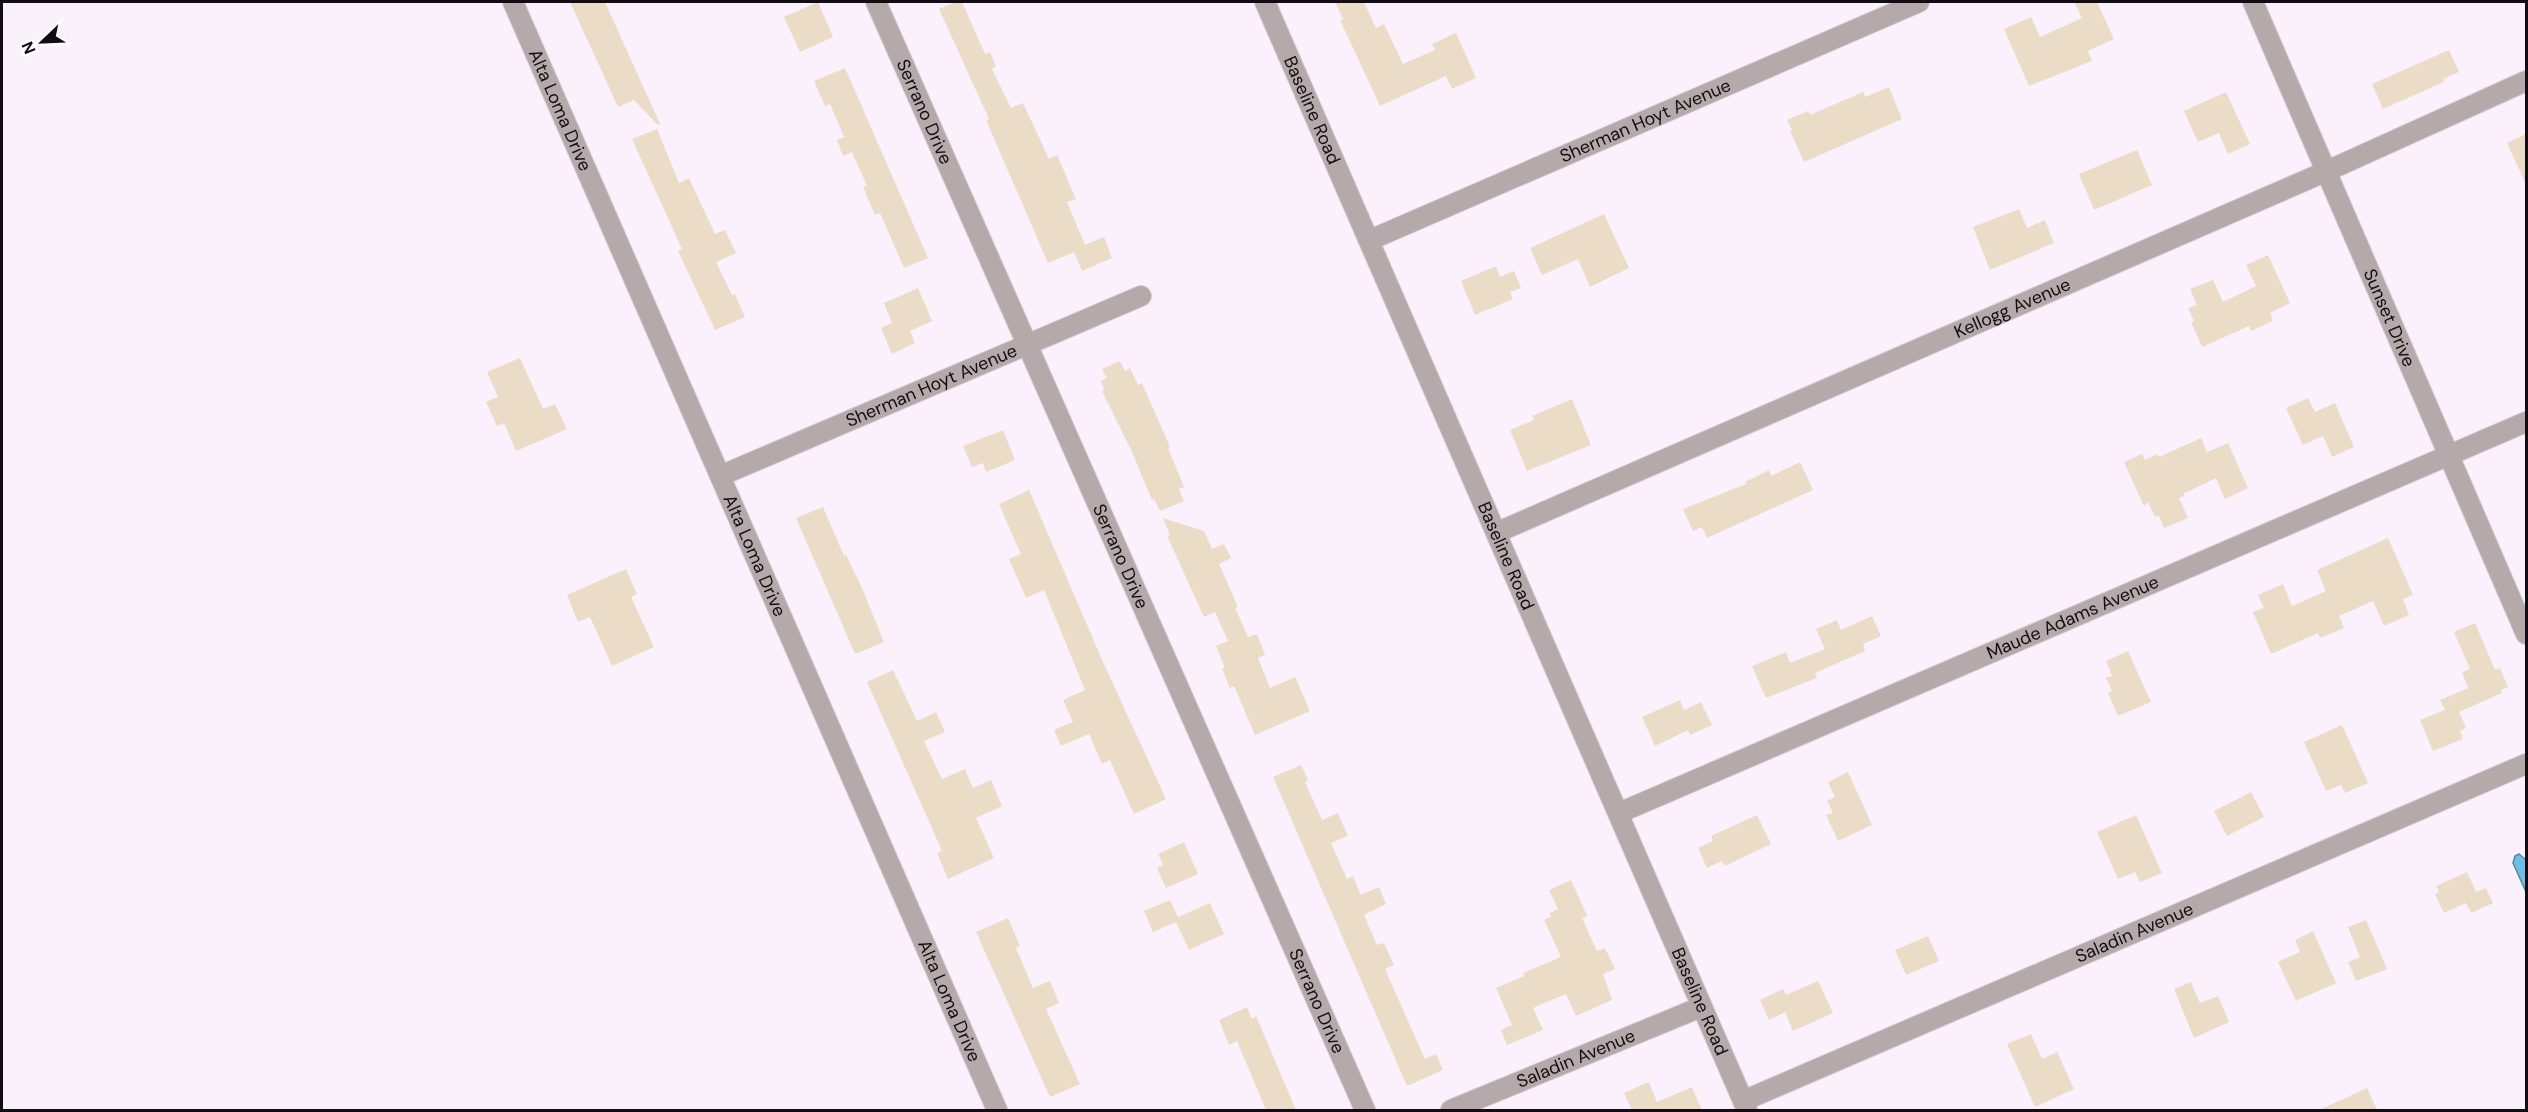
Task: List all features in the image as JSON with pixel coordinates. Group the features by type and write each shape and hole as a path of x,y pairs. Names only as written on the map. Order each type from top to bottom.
{"street":[{"name":"Alta Loma Drive","path":"513,2 997,1110"},
{"name":"Serrano Drive","path":"876,2 1365,1110"},
{"name":"Baseline Road","path":"1266,2 1498,532 1745,1106"},
{"name":"Sherman Hoyt Avenue","path":"1370,240 1919,2"},
{"name":"Sunset Drive","path":"2253,2 2526,634"},
{"name":"Kellogg Avenue","path":"1498,532 2327,171 2526,81"},
{"name":"Sherman Hoyt Avenue","path":"720,476 1141,296"},
{"name":"Maude Adams Avenue","path":"1619,813 2526,422"},
{"name":"Saladin Avenue","path":"1745,1106 2526,764"},
{"name":"Saladin Avenue","path":"1451,1110 1701,1007"}],"water":[{"path":"2519,854 2526,860 2526,892 2513,863 2515,856"}],"building":[{"path":"570,2 605,2 660,124 658,125 634,100 618,107"},
{"path":"818,2 833,37 800,52 784,17"},
{"path":"962,2 985,54 990,52 996,66 992,69 1011,108 1023,103 1049,159 1057,155 1076,199 1067,202 1085,245 1104,237 1112,258 1082,271 1074,252 1048,263 986,120 989,119 939,9"},
{"path":"1335,2 1364,2 1376,28 1384,24 1403,64 1435,50 1432,44 1456,33 1476,78 1452,89 1446,76 1380,106 1340,20 1343,19"},
{"path":"2074,2 2097,2 2114,39 2088,51 2092,61 2029,86 2004,29 2031,17 2040,37 2082,18"},
{"path":"2449,50 2459,72 2443,79 2444,82 2383,109 2372,84"},
{"path":"845,68 928,258 904,268 880,213 875,215 863,187 867,186 852,152 843,156 837,140 844,137 830,104 825,106 814,81"},
{"path":"1889,87 1902,119 1804,162 1787,120 1808,111 1810,115 1863,92 1865,97"},
{"path":"2226,92 2250,144 2228,154 2219,133 2198,142 2184,111"},
{"path":"657,129 679,183 689,178 715,234 725,230 736,253 716,262 732,295 735,294 745,317 715,330 678,251 682,249 632,139"},
{"path":"2526,134 2526,185 2507,143"},
{"path":"2137,150 2152,185 2094,210 2079,174"},
{"path":"2019,209 2027,228 2045,220 2054,243 1990,270 1973,227"},
{"path":"1604,214 1629,268 1590,287 1578,259 1542,275 1530,248"},
{"path":"2268,255 2290,303 2270,313 2273,321 2251,331 2249,326 2202,347 2191,322 2194,321 2188,308 2197,305 2190,289 2213,280 2223,302 2256,286 2246,265"},
{"path":"1496,266 1500,277 1514,271 1521,288 1510,292 1513,299 1475,315 1461,281"},
{"path":"918,288 932,321 910,331 915,343 892,354 881,328 892,323 884,303"},
{"path":"520,358 543,409 555,404 567,429 516,451 504,423 497,426 486,402 498,397 487,372"},
{"path":"1120,361 1125,371 1130,368 1138,385 1142,383 1170,447 1168,448 1184,487 1179,489 1184,501 1160,511 1154,499 1152,500 1132,452 1102,391 1104,390 1101,381 1107,378 1102,369"},
{"path":"2308,398 2315,412 2335,403 2354,447 2332,457 2323,436 2303,445 2286,408"},
{"path":"1572,399 1591,445 1527,471 1510,430 1534,420 1532,416"},
{"path":"1003,430 1015,460 986,472 983,463 972,467 963,446"},
{"path":"2201,438 2207,452 2228,443 2248,488 2225,499 2216,478 2183,494 2184,496 2179,498 2188,518 2164,528 2159,516 2155,517 2148,502 2144,506 2124,462 2142,454 2145,460 2157,454 2159,457"},
{"path":"1800,462 1813,490 1707,538 1702,527 1693,531 1683,509 1746,484 1745,482 1769,470 1771,476"},
{"path":"1029,490 1103,662 1166,799 1134,814 1110,760 1102,764 1089,734 1061,746 1054,730 1073,722 1063,700 1085,690 1044,590 1026,598 1009,559 1021,554 999,504"},
{"path":"823,507 844,556 846,555 862,588 884,642 855,654 796,518"},
{"path":"1163,518 1204,531 1212,549 1224,544 1231,558 1219,564 1248,637 1257,634 1265,655 1258,658 1270,688 1295,677 1310,711 1255,735 1234,686 1230,688 1222,669 1225,668 1216,646 1228,641 1215,612 1204,617 1167,536 1170,535"},
{"path":"2388,538 2413,595 2403,599 2409,615 2384,626 2373,601 2339,616 2344,628 2320,638 2318,633 2271,654 2253,612 2264,608 2258,595 2283,584 2292,606 2326,591 2317,570"},
{"path":"626,569 637,594 631,597 654,647 612,666 590,617 578,622 567,595"},
{"path":"1872,616 1881,636 1863,644 1865,651 1815,673 1817,678 1766,698 1752,666 1786,652 1790,663 1825,649 1816,629 1837,620 1841,630"},
{"path":"2475,623 2495,670 2500,668 2508,687 2501,690 2502,693 2459,712 2466,728 2460,731 2463,739 2433,751 2420,720 2445,710 2440,700 2468,688 2462,672 2470,669 2454,632"},
{"path":"2128,651 2151,702 2118,716 2108,693 2112,691 2106,678 2112,676 2106,661"},
{"path":"893,670 917,721 936,712 945,732 924,741 942,779 965,769 973,788 991,780 1002,806 976,818 994,858 948,879 937,853 942,851 867,682"},
{"path":"1680,700 1684,710 1701,702 1712,725 1690,735 1688,730 1655,746 1642,717"},
{"path":"2342,725 2368,783 2345,793 2341,785 2326,791 2304,742"},
{"path":"1301,765 1308,780 1305,782 1322,820 1338,813 1348,836 1331,843 1347,879 1353,876 1361,895 1379,887 1386,904 1364,915 1377,945 1384,943 1394,965 1385,969 1425,1059 1436,1054 1443,1070 1407,1086 1273,777"},
{"path":"1848,772 1872,825 1838,841 1826,815 1833,813 1827,801 1835,797 1828,782"},
{"path":"2251,792 2264,817 2227,836 2214,811"},
{"path":"1757,815 1771,844 1725,866 1722,861 1707,868 1698,848 1713,841 1711,836"},
{"path":"2136,815 2162,873 2140,882 2135,872 2118,879 2097,832"},
{"path":"1184,842 1198,874 1166,888 1157,868 1163,865 1158,854"},
{"path":"2467,872 2476,892 2486,888 2493,903 2471,913 2466,903 2444,913 2435,894 2439,892 2436,886"},
{"path":"1571,880 1587,916 1582,918 1597,951 1605,948 1615,969 1603,974 1612,1000 1576,1016 1566,994 1533,1008 1543,1030 1507,1045 1501,1030 1512,1025 1496,988 1524,976 1523,973 1561,957 1544,920 1551,917 1550,913 1558,909 1549,890"},
{"path":"1170,900 1178,917 1210,903 1224,934 1189,950 1176,922 1153,932 1144,911"},
{"path":"1008,918 1020,946 1016,948 1033,988 1050,981 1059,1003 1046,1009 1080,1084 1050,1097 976,932"},
{"path":"2366,920 2387,969 2356,981 2348,962 2360,957 2348,927"},
{"path":"2313,931 2336,983 2296,1001 2278,962 2300,952 2295,940"},
{"path":"1928,936 1939,961 1906,975 1895,950"},
{"path":"1818,981 1833,1013 1793,1031 1785,1012 1769,1020 1760,1000 1783,989 1786,995"},
{"path":"2191,982 2200,1003 2218,996 2229,1022 2194,1038 2174,989"},
{"path":"1247,1007 1252,1019 1256,1016 1296,1110 1266,1110 1237,1041 1229,1045 1219,1020"},
{"path":"2031,1034 2042,1059 2057,1052 2074,1089 2035,1107 2007,1044"},
{"path":"1649,1082 1657,1102 1692,1087 1702,1110 1632,1110 1624,1093"},
{"path":"2367,1088 2377,1110 2319,1110"}]}
